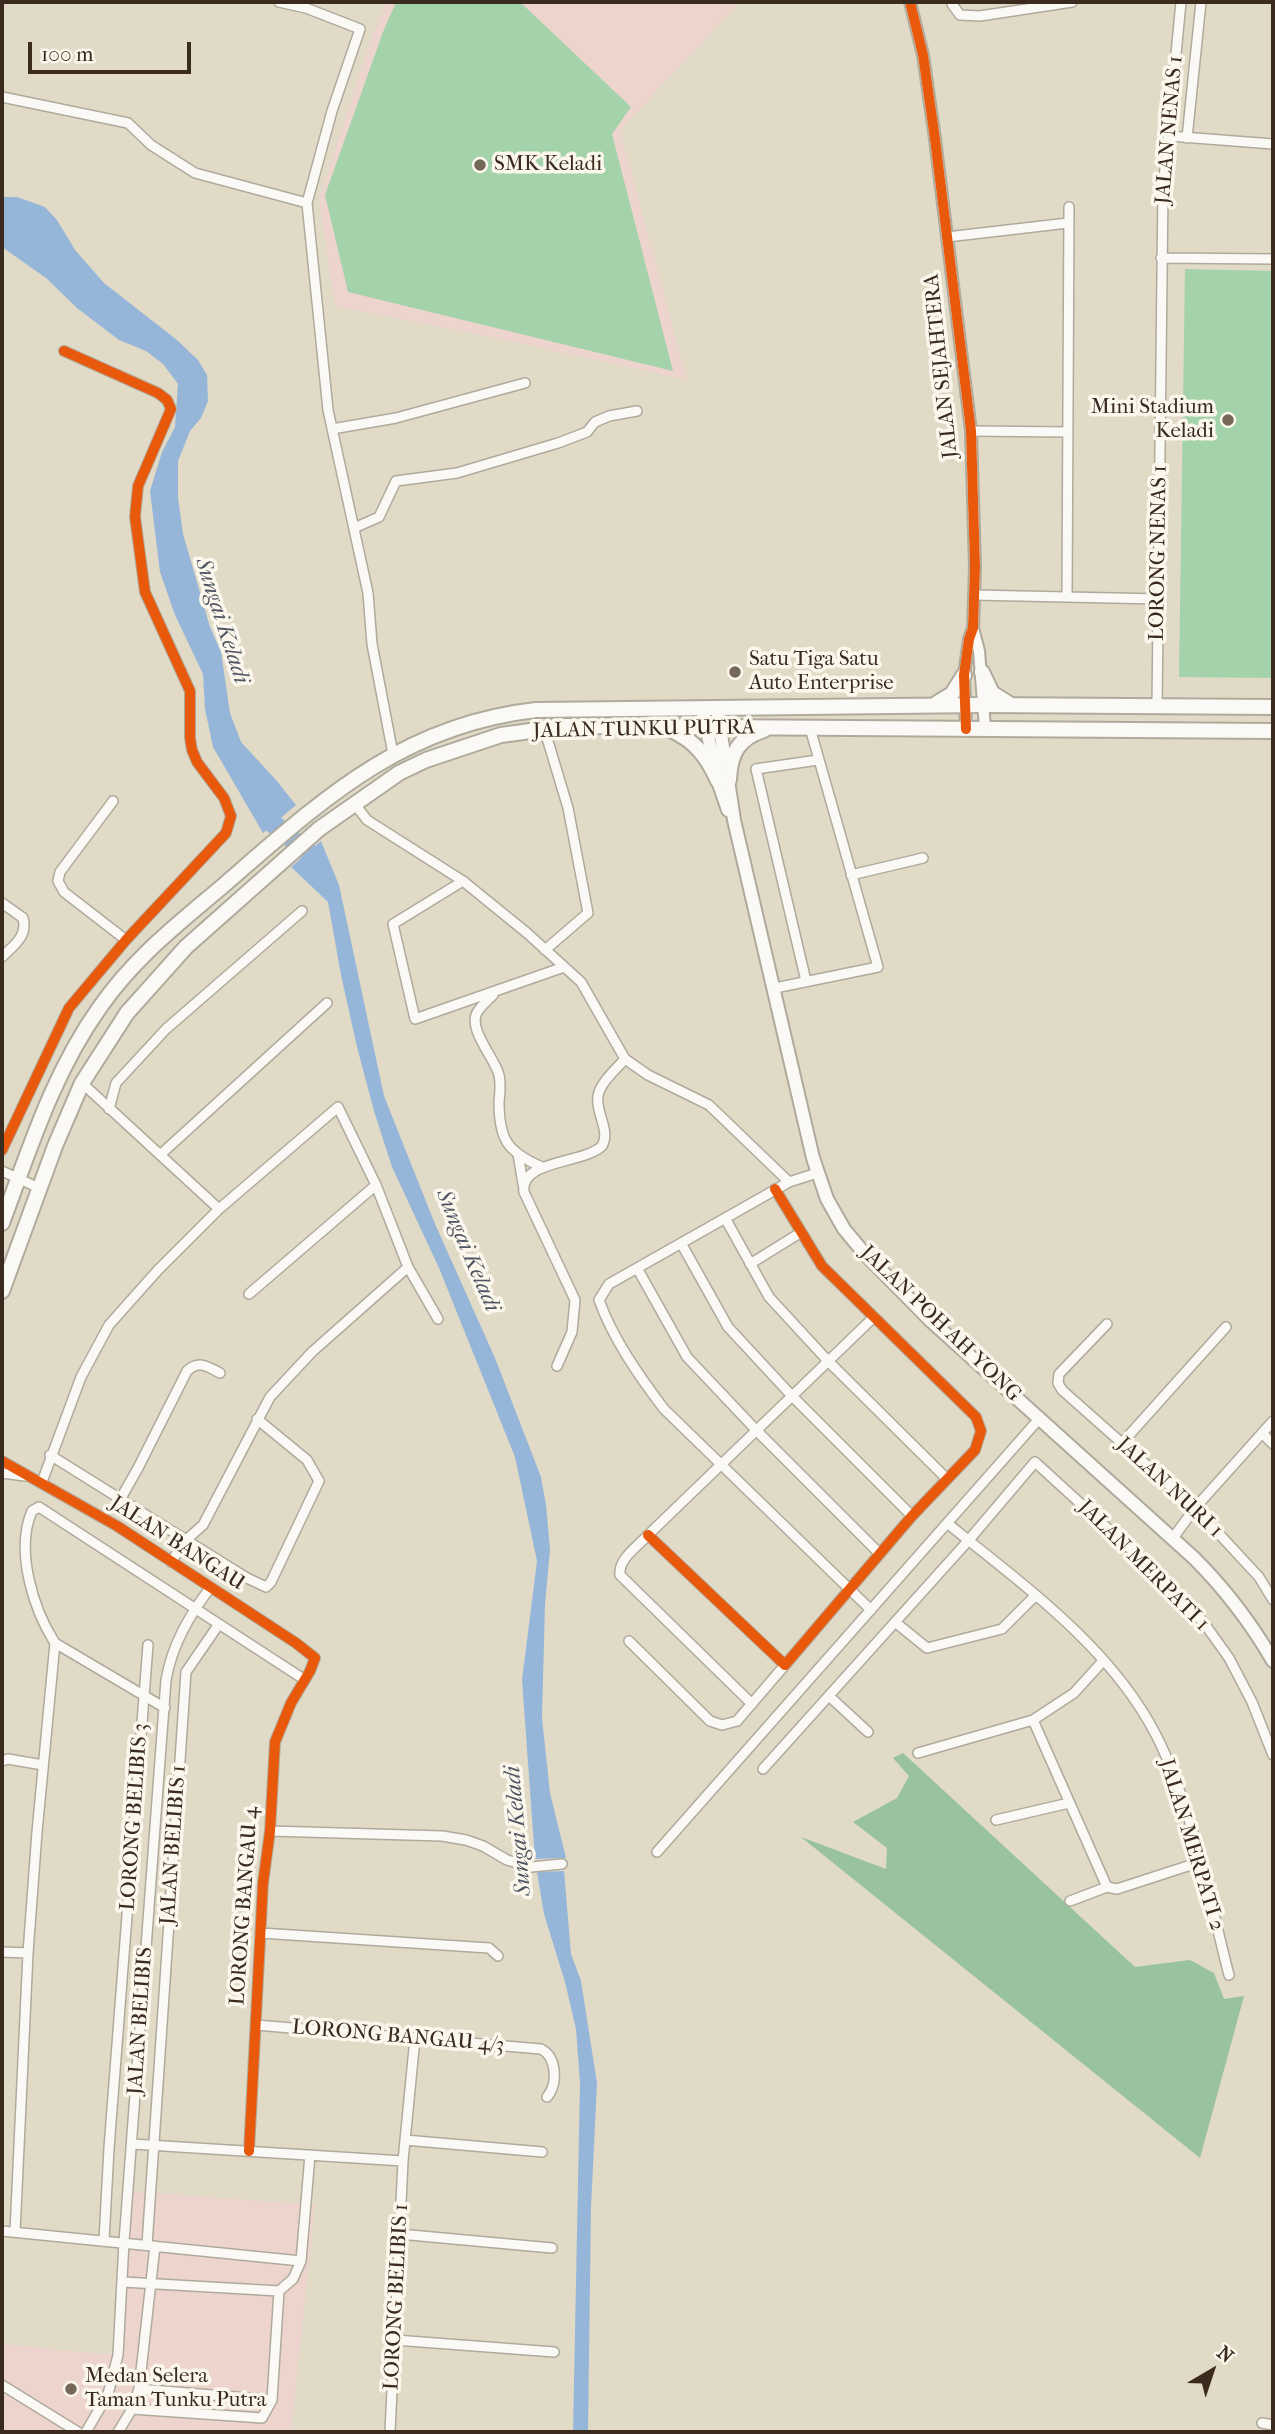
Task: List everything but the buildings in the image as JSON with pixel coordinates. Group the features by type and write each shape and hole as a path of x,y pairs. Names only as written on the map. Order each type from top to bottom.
{"main road":[{"path":"982,672 992,693 1012,705"},
{"path":"922,707 933,705 952,694 964,675"},
{"name":"JALAN TUNKU PUTRA","path":"2,1223 31,1139 57,1079 98,1009 129,969 151,946 307,813 353,779 393,754 463,724 507,713 536,710 983,705 1273,707"},
{"name":"JALAN POH AH YONG","path":"709,708 723,781 775,988 817,1173 827,1199 844,1229 930,1320 1173,1538 1221,1585 1273,1661"},
{"path":"642,727 670,729 694,742 723,781"},
{"name":"JALAN TUNKU PUTRA","path":"2,1291 39,1188 82,1083 127,1013 186,947 319,829 399,773 426,760 501,735 544,728 1273,731"},
{"path":"723,781 738,746 751,734 768,728"}],"street":[{"path":"279,2 306,8 360,29 332,111 307,203 327,398 368,593 372,644 393,754"},
{"name":"JALAN SEJAHTERA","path":"910,2 923,55 971,430 973,628 982,672 985,728"},
{"path":"952,4 960,15 980,16 1072,2"},
{"name":"JALAN NENAS 1","path":"1161,258 1163,189 1181,2"},
{"name":"JALAN NENAS 1","path":"1187,138 1201,2"},
{"path":"2,97 128,123 151,145 195,173 307,203"},
{"path":"1170,136 1273,144"},
{"path":"1067,597 1069,207"},
{"path":"947,237 1068,223"},
{"path":"1161,258 1273,259"},
{"name":"LORONG NENAS 1","path":"1157,707 1161,258"},
{"path":"2,1150 69,1008 126,940 226,833 230,816 224,798 197,762 192,750 190,691 145,592 135,517 138,486 171,409 167,400 158,393 64,351"},
{"path":"332,429 396,418 525,383"},
{"path":"354,528 379,517 396,481 457,473 587,432 595,422 609,416 637,411"},
{"path":"971,430 1068,432"},
{"path":"974,595 1159,599"},
{"name":"JALAN SEJAHTERA","path":"966,729 964,675 973,628"},
{"path":"544,728 568,808 588,913 545,950"},
{"path":"775,988 878,967 810,728"},
{"path":"806,981 757,769 818,760"},
{"path":"113,801 60,872 58,881 64,892 126,940"},
{"path":"354,803 367,820 463,881 581,982 625,1059 648,1075 709,1105 789,1182"},
{"path":"851,875 923,858"},
{"path":"463,881 393,924 415,1019 564,967"},
{"path":"2,903 23,918 25,925 23,935 2,957"},
{"path":"109,1109 116,1083 166,1029 302,911"},
{"path":"496,992 478,1011 475,1024 498,1073 499,1123 502,1134 518,1154 542,1167"},
{"path":"160,1155 327,1003"},
{"path":"523,1184 528,1175 542,1167 590,1155 602,1146 605,1133 597,1097 601,1088 625,1059"},
{"path":"82,1083 219,1209"},
{"path":"41,1482 81,1377 109,1325 158,1270 219,1209 338,1107 376,1185 408,1267 438,1319"},
{"path":"518,1154 524,1192 575,1300 572,1332 557,1366"},
{"path":"2,1171 39,1188"},
{"path":"817,1173 775,1189 609,1284 598,1300 606,1319 664,1409 871,1610"},
{"path":"249,1294 376,1185"},
{"path":"629,1641 710,1721 722,1725 737,1721 912,1516 975,1450 981,1432 976,1417 822,1266 775,1189"},
{"path":"725,1218 769,1297 828,1361 947,1479"},
{"path":"750,1264 800,1233"},
{"path":"681,1243 728,1327 792,1396 912,1516"},
{"path":"171,1562 186,1540 203,1525 270,1396 312,1352 408,1267"},
{"path":"637,1268 687,1357 880,1554"},
{"path":"752,1704 620,1575 619,1569 622,1562 648,1535 874,1317"},
{"name":"JALAN NURI 1","path":"1107,1324 1059,1374 1058,1382 1062,1390 1195,1508 1272,1593"},
{"path":"1122,1443 1226,1327"},
{"path":"121,1498 187,1371 193,1365 203,1364 220,1373"},
{"path":"50,1455 266,1587 271,1582 318,1481 307,1460 257,1419"},
{"path":"657,1852 1039,1419"},
{"path":"1173,1538 1195,1508 1273,1421"},
{"path":"1262,1433 1273,1444"},
{"name":"JALAN BANGAU","path":"2,1461 171,1562 313,1655 315,1658 308,1676"},
{"name":"JALAN MERPATI 1","path":"968,1541 1035,1462 1157,1574 1204,1623 1229,1658 1252,1702 1273,1755"},
{"path":"2,1473 27,1476"},
{"path":"165,1708 55,1643 44,1625 27,1566 26,1523 32,1511 39,1507 219,1624 308,1676"},
{"name":"JALAN MERPATI 2","path":"947,1523 1072,1627 1116,1676 1155,1732 1180,1796 1229,1975"},
{"path":"648,1535 785,1665"},
{"path":"763,1769 968,1541"},
{"name":"JALAN BELIBIS","path":"86,2432 108,2394 118,2355 166,1680 173,1650 195,1608 210,1588"},
{"path":"895,1622 927,1648 1002,1629 1035,1596"},
{"name":"JALAN BELIBIS 1","path":"118,2432 132,2409 139,2389 151,2283 155,2145 186,1672 219,1624"},
{"path":"15,2232 28,1953 55,1643"},
{"name":"LORONG BELIBIS 3","path":"104,2240 148,1645"},
{"path":"918,1753 1033,1720 1074,1693 1103,1661"},
{"name":"LORONG BANGAU 4","path":"249,2151 263,1883 270,1831 277,1732 290,1703 308,1676"},
{"path":"829,1696 868,1731"},
{"path":"1033,1720 1107,1887"},
{"path":"2,1761 8,1759 43,1765"},
{"path":"996,1820 1069,1803"},
{"path":"270,1831 442,1836 475,1843 507,1860 531,1867 562,1864"},
{"path":"1070,1901 1107,1887 1117,1889 1200,1862"},
{"path":"261,1933 489,1948 498,1956"},
{"path":"2,1952 28,1953"},
{"name":"LORONG BANGAU 4/3","path":"256,2025 541,2049 551,2057 553,2064 553,2090 547,2097"},
{"name":"LORONG BELIBIS 1","path":"390,2432 403,2161 415,2038"},
{"path":"405,2140 542,2152"},
{"path":"132,2144 403,2161"},
{"path":"123,2282 279,2291 293,2280 300,2261 310,2155"},
{"path":"2,2231 300,2261"},
{"path":"400,2234 552,2248"},
{"path":"132,2409 262,2418 272,2400 279,2291"},
{"path":"395,2340 554,2352"},
{"path":"2,2385 78,2432"},
{"path":"139,2389 272,2400"},
{"path":"1262,2423 1273,2425"},
{"path":"390,2432 397,2432"}],"shaded area":[{"name":"SMK Keladi","path":"387,2 740,2 620,130 687,380 335,306 319,200 372,36"},
{"path":"128,2191 315,2205 291,2432 2,2432 2,2344 125,2356"}],"green space":[{"name":"SMK Keladi","path":"396,2 520,2 631,107 612,134 673,371 348,292 325,195"},
{"name":"Mini Stadium Keladi","path":"1185,269 1273,271 1273,678 1179,677"},
{"path":"903,1753 1135,1967 1190,1960 1214,1973 1224,1999 1244,1996 1200,2158 801,1837 886,1869 887,1848 853,1822 897,1798 909,1776 893,1758"}],"water":[{"path":"2,197 17,197 45,207 57,220 75,250 104,283 177,340 198,360 207,375 208,401 201,418 190,431 178,461 178,498 183,534 210,627 221,652 230,713 241,742 296,805 263,833 213,747 205,709 203,674 175,615 160,572 150,491 162,452 175,427 178,384 163,364 146,351 119,340 77,308 46,278 2,247"},
{"path":"321,841 339,885 384,1096 435,1224 495,1358 541,1477 550,1550 545,1604 542,1718 550,1793 566,1858 535,1859 522,1680 537,1561 515,1457 439,1268 392,1167 357,1047 328,902 291,867"},
{"path":"564,1871 571,1954 581,1981 597,2083 591,2207 588,2432 573,2432 580,2083 576,2029 544,1914 537,1872"}],"waterway":[{"name":"Sungai Keladi","path":"262,804 266,818 313,856"}],"cycle path":[{"path":"910,2 923,55 935,139 971,431 975,567 973,628 964,675 966,729"},
{"path":"2,1150 69,1008 126,940 226,833 231,816 224,798 197,762 192,750 190,691 145,592 135,517 138,486 171,409 167,400 158,393 64,351"},
{"path":"648,1535 785,1665 912,1516 975,1450 981,1431 976,1417 822,1266 775,1189"},
{"path":"2,1461 117,1526 315,1658 291,1703 275,1742 270,1831 263,1883 249,2151"}],"place":[{"name":"SMK Keladi","path":"480,165"},
{"name":"Mini Stadium Keladi","path":"1228,420"},
{"name":"Satu Tiga Satu Auto Enterprise","path":"735,672"},
{"name":"Medan Selera Taman Tunku Putra","path":"71,2389"}]}
